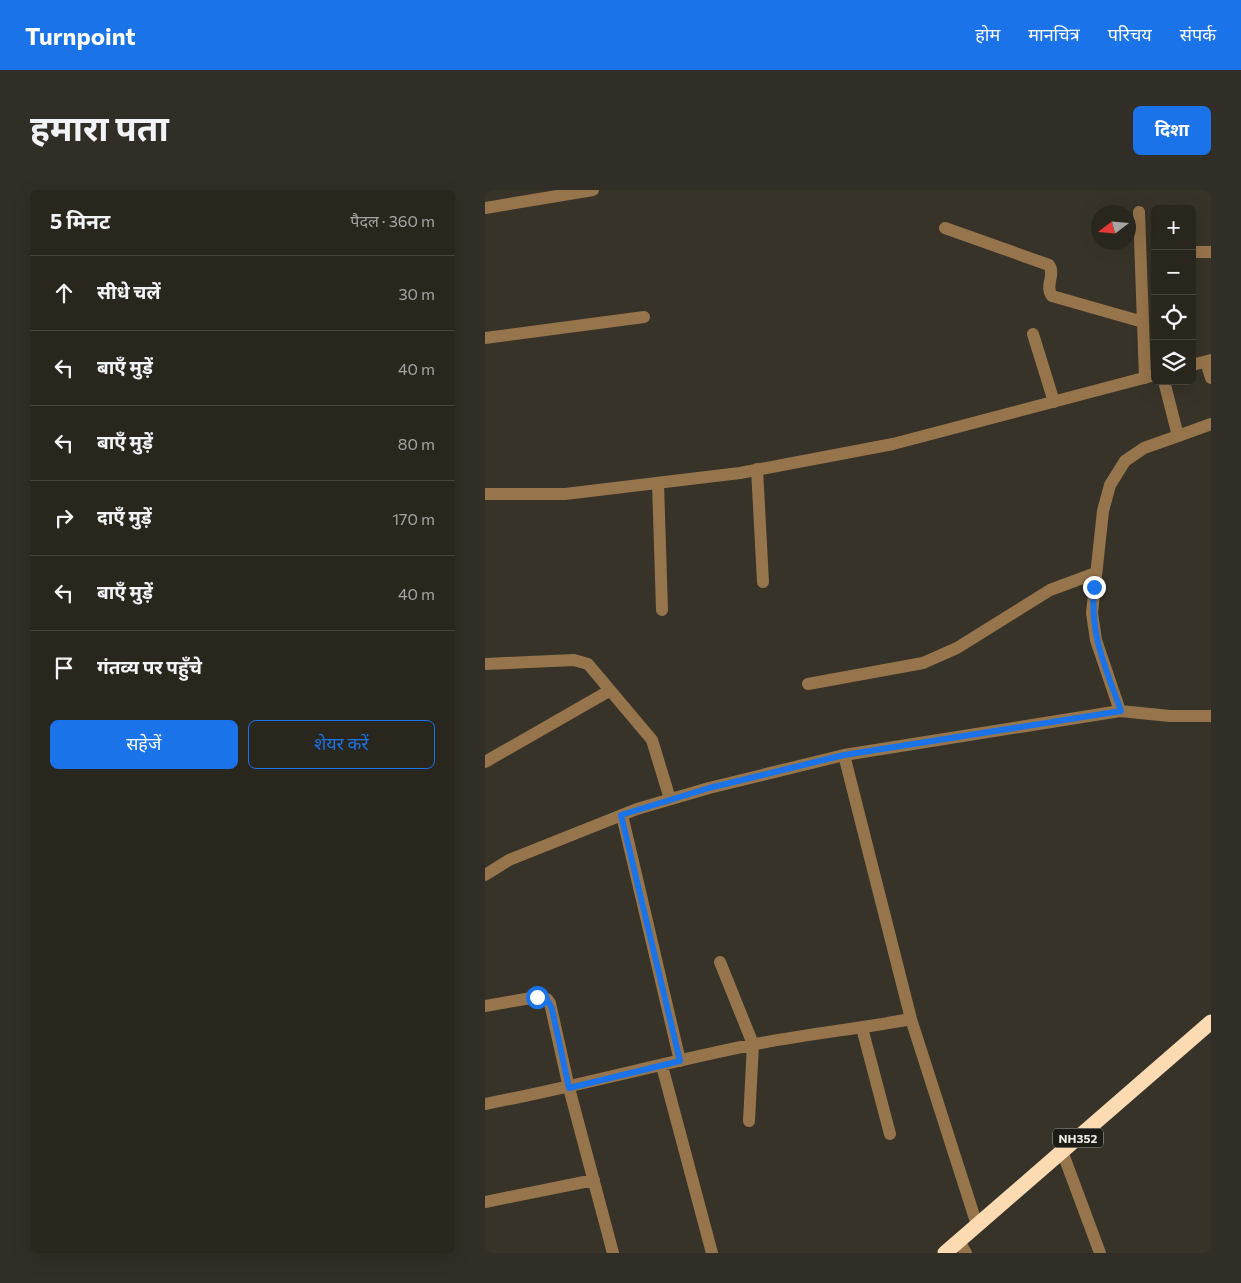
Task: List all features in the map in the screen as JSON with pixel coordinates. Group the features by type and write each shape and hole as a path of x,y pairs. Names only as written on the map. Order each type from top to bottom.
{"highway":[{"name":"NH352","path":"945,1253 963,1247 977,1225 1211,1022"}],"street":[{"path":"485,208 593,190"},
{"path":"485,494 565,494 757,469 893,444 1150,377 1143,322 1139,212"},
{"path":"945,228 1049,265 1052,271 1048,288 1052,296 1143,322"},
{"path":"1196,252 1211,252"},
{"path":"485,338 644,317"},
{"path":"1033,334 1054,402"},
{"path":"1196,364 1209,361 1211,378"},
{"path":"1165,385 1178,436"},
{"path":"1121,711 1096,640 1092,613 1103,510 1110,485 1125,461 1144,448 1211,424"},
{"path":"757,469 763,582"},
{"path":"657,483 662,610"},
{"path":"808,684 901,668 929,661 957,648 1050,590 1096,573"},
{"path":"485,664 582,662 588,664 652,740 670,799"},
{"path":"485,762 609,691"},
{"path":"485,875 509,860 621,815 670,799 844,755 1121,711 1170,716 1211,716"},
{"path":"844,755 911,1019 977,1225"},
{"path":"621,815 680,1061"},
{"path":"720,962 753,1044 749,1121"},
{"path":"485,1006 531,998 547,999 552,1009 569,1088 613,1253"},
{"path":"485,1104 569,1088 753,1044 911,1019"},
{"path":"862,1028 890,1134"},
{"path":"662,1066 712,1253"},
{"path":"1062,1152 1100,1253"},
{"path":"485,1202 594,1180"}],"route":[{"path":"537,997 547,999 550,1003 569,1088 680,1061 621,815 709,788 844,755 1121,711 1096,640 1092,613 1094,587"}]}
